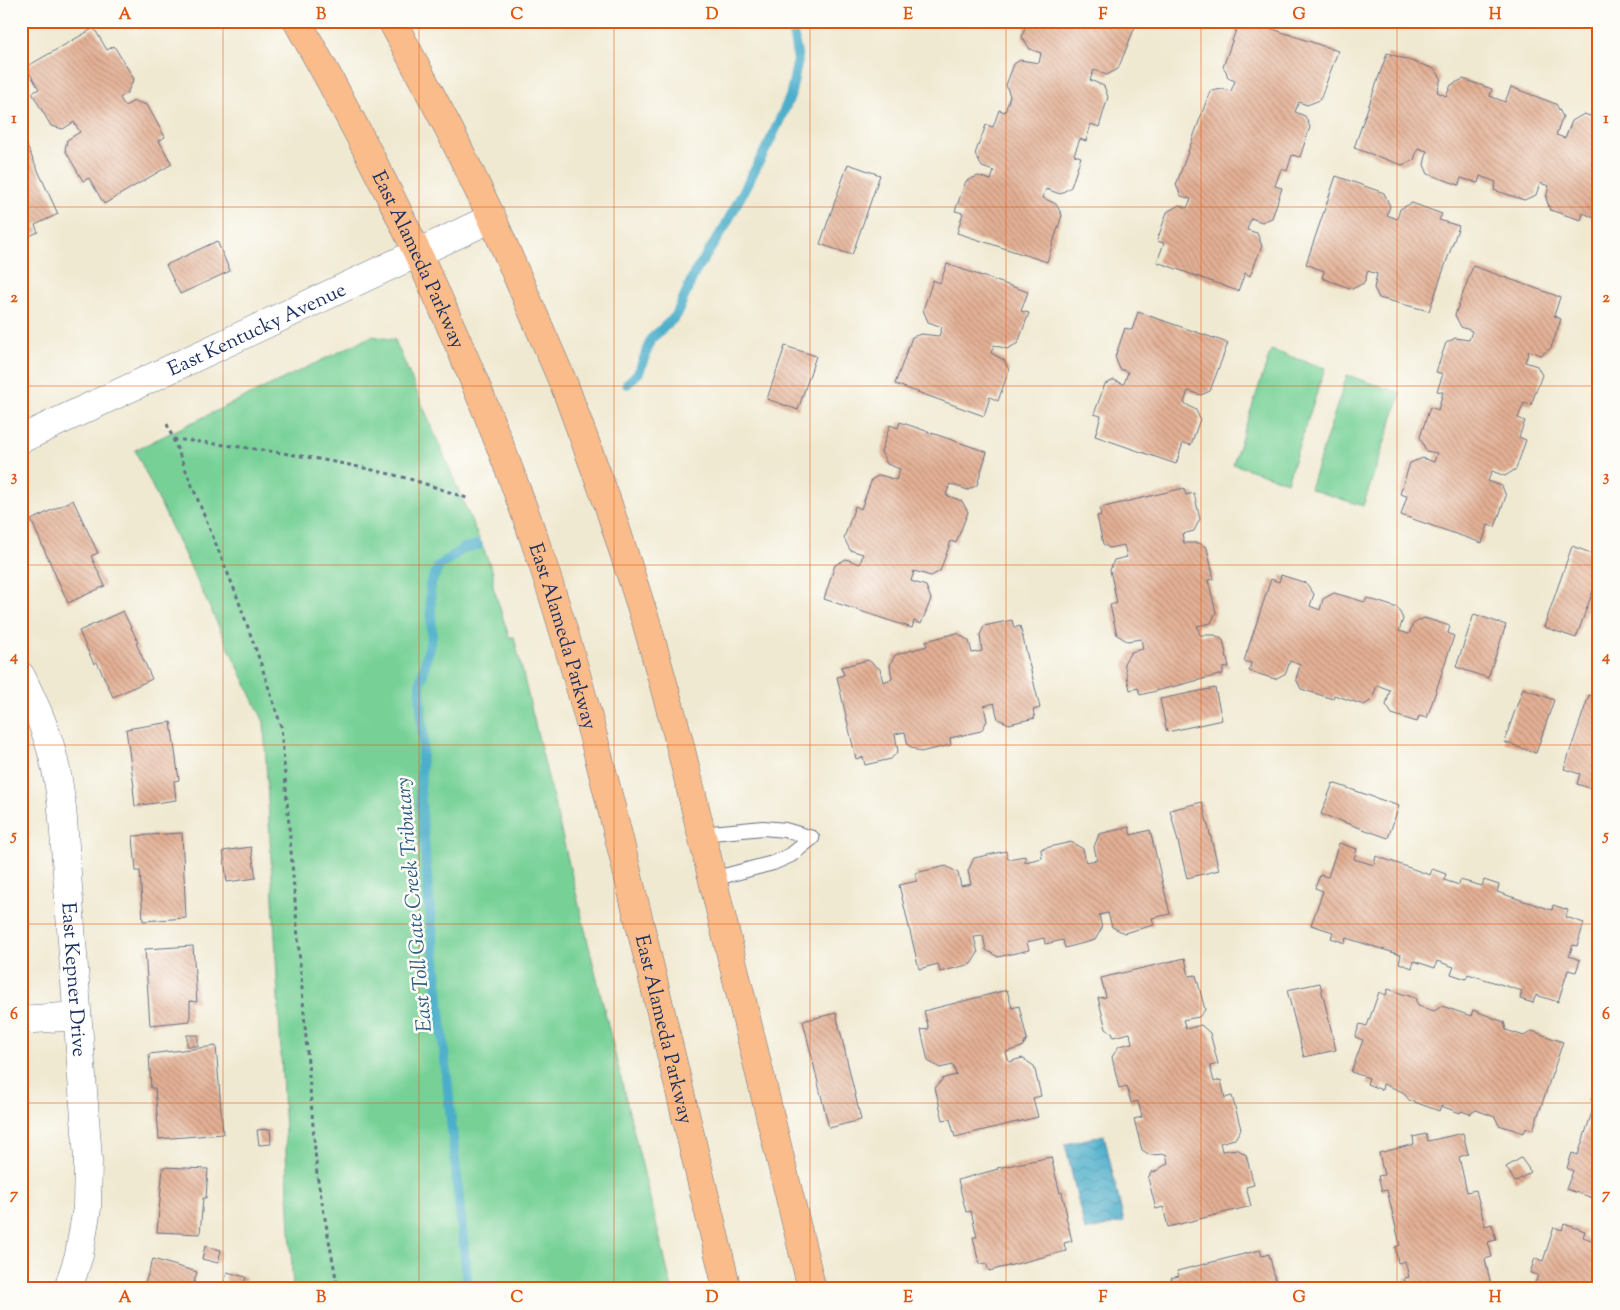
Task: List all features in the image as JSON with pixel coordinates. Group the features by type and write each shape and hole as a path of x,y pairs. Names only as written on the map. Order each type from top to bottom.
{"main road":[{"name":"East Alameda Parkway","path":"297,21 371,158 418,252 466,360 541,560 567,640 607,790 727,1289"},
{"path":"392,21 451,133 492,218 565,387 608,504 662,678 692,792 812,1289"}],"street":[{"name":"East Kentucky Avenue","path":"21,439 492,218"},
{"name":"East Kepner Drive","path":"21,676 34,703 51,751 59,785 63,819 88,1159 87,1208 79,1255 68,1289"},
{"path":"21,1020 77,1016"}],"lane":[{"path":"702,834 763,828 785,830 812,838 791,855 773,863 713,879"}],"path":[{"path":"167,424 235,591 281,726 317,1176 338,1289"},
{"path":"173,439 240,446 395,475 470,499"}],"green space":[{"path":"372,336 395,340 493,572 493,586 509,637 514,637 672,1289 293,1289 264,722 135,450"},
{"path":"1271,350 1325,368 1287,482 1233,464"},
{"path":"1347,375 1401,393 1363,506 1310,489"}],"water":[{"path":"1104,1135 1124,1222 1085,1231 1065,1144"}],"building":[{"path":"1027,21 1137,22 1118,69 1107,75 1094,70 1090,80 1104,86 1108,97 1099,127 1091,124 1086,141 1080,139 1074,155 1081,157 1071,187 1060,194 1046,189 1043,198 1056,204 1062,215 1047,262 957,233 963,213 955,211 966,181 978,176 991,180 994,171 982,167 975,154 986,125 993,127 999,110 1005,112 1010,96 1006,85 1014,64 1020,60 1039,63 1041,53 1030,49 1022,37"},
{"path":"1239,21 1249,21 1338,51 1320,100 1307,105 1299,102 1295,112 1305,116 1310,127 1300,157 1292,155 1287,171 1281,169 1275,186 1282,188 1272,218 1262,222 1251,218 1247,230 1257,233 1262,246 1250,276 1245,273 1238,291 1157,262 1164,243 1157,241 1167,212 1179,205 1187,208 1191,199 1181,196 1176,185 1210,91 1223,89 1231,91 1235,81 1228,78 1223,67"},
{"path":"94,28 107,50 114,46 134,79 127,93 120,98 125,106 134,101 147,105 165,137 159,141 172,164 104,204 89,178 83,181 65,150 67,140 80,132 74,122 63,129 51,126 32,93 39,89 26,67"},
{"path":"1387,53 1435,69 1441,78 1437,92 1446,96 1451,85 1463,79 1492,89 1490,96 1505,102 1511,87 1556,104 1563,117 1556,135 1565,138 1572,121 1584,114 1599,119 1599,220 1583,213 1581,220 1550,210 1546,198 1549,186 1540,183 1536,195 1524,200 1494,190 1496,182 1480,176 1478,183 1461,178 1459,185 1428,174 1424,165 1427,151 1418,148 1414,160 1402,165 1354,148"},
{"path":"25,142 58,214 35,225 38,232 21,240 21,144"},
{"path":"848,164 880,175 852,255 820,244"},
{"path":"1336,176 1384,193 1390,206 1387,215 1397,219 1400,209 1412,203 1442,214 1439,220 1459,226 1429,311 1379,298 1374,288 1377,274 1368,271 1364,283 1352,289 1322,278 1324,271 1306,264"},
{"path":"217,241 230,271 180,294 166,265"},
{"path":"947,264 1028,292 1021,311 1029,313 1018,343 1007,349 994,345 991,353 1004,360 1009,370 998,401 990,397 984,416 895,384 912,337 921,334 939,336 942,327 928,322 923,310 933,280 940,283"},
{"path":"1473,266 1560,297 1554,316 1561,319 1551,348 1541,355 1529,351 1525,362 1537,366 1542,375 1531,405 1524,403 1518,418 1525,421 1519,437 1526,440 1516,469 1505,476 1492,471 1488,481 1502,486 1506,496 1495,527 1488,525 1482,543 1401,515 1407,496 1400,494 1410,463 1423,458 1434,462 1437,453 1426,451 1420,437 1430,407 1438,410 1443,392 1437,391 1443,374 1436,372 1446,343 1455,338 1469,340 1472,331 1461,327 1455,315"},
{"path":"1138,312 1228,343 1210,391 1201,395 1188,391 1184,403 1196,410 1200,419 1191,445 1183,443 1176,464 1095,436 1101,416 1094,414 1105,384 1114,380 1124,384 1128,372 1120,369 1115,357 1125,328 1132,330"},
{"path":"785,346 816,356 798,410 767,399"},
{"path":"900,422 987,452 977,485 968,490 950,484 946,495 962,501 968,512 956,543 951,541 940,571 931,576 914,571 911,581 926,586 931,599 921,624 914,621 912,628 824,599 835,565 846,559 860,564 863,554 850,550 844,538 855,506 861,509 872,479 880,475 896,480 900,469 887,464 881,452 890,425 898,428"},
{"path":"1184,488 1186,495 1194,493 1200,519 1194,531 1182,534 1184,543 1199,543 1207,548 1214,579 1208,580 1216,612 1211,623 1197,626 1200,635 1215,635 1223,640 1229,667 1223,668 1223,674 1140,695 1138,688 1130,690 1124,663 1131,652 1143,649 1141,639 1127,641 1117,635 1110,605 1117,603 1110,570 1114,560 1127,557 1124,545 1109,548 1103,544 1097,516 1101,515 1100,508"},
{"path":"73,500 98,553 91,556 105,586 68,603 31,520"},
{"path":"1572,546 1599,556 1599,574 1576,638 1544,627"},
{"path":"1281,575 1306,583 1314,594 1310,606 1320,610 1323,599 1334,593 1365,602 1367,598 1398,608 1403,619 1399,631 1409,634 1413,624 1424,618 1450,626 1448,633 1454,636 1427,718 1419,716 1417,722 1392,714 1386,705 1390,690 1377,685 1372,700 1364,705 1334,695 1333,699 1301,689 1296,679 1300,665 1290,661 1286,673 1275,679 1249,671 1251,663 1244,661 1271,579 1279,582"},
{"path":"123,611 138,642 136,643 152,679 113,697 97,662 94,664 79,631"},
{"path":"1474,614 1506,625 1488,678 1456,667"},
{"path":"1012,620 1014,628 1020,626 1040,708 1033,710 1035,718 1009,724 998,719 994,703 984,706 987,721 981,731 950,738 951,745 920,752 908,745 905,732 895,734 898,751 891,759 865,765 863,757 856,759 837,677 844,675 841,667 868,660 880,669 883,682 892,679 890,665 895,655 927,646 926,641 957,633 969,641 972,653 982,651 980,635 984,626"},
{"path":"1215,688 1222,720 1167,732 1160,699"},
{"path":"1523,688 1554,700 1536,753 1504,742"},
{"path":"1589,695 1599,698 1598,791 1577,784 1580,774 1564,769"},
{"path":"171,722 179,780 174,781 176,800 135,806 126,729"},
{"path":"1333,783 1399,806 1388,838 1321,814"},
{"path":"1202,802 1219,870 1187,878 1170,810"},
{"path":"1129,827 1131,835 1150,830 1170,914 1152,918 1154,925 1124,933 1112,927 1108,913 1099,915 1102,928 1095,940 1065,948 1063,940 1045,944 1044,938 1027,942 1029,950 998,957 986,950 983,936 974,937 978,953 971,964 940,972 938,964 919,969 899,885 917,881 915,873 946,866 958,873 961,886 971,884 968,871 974,858 1006,851 1008,859 1025,856 1025,862 1042,858 1041,849 1071,842 1083,849 1086,862 1097,860 1094,847 1099,834"},
{"path":"182,833 186,918 143,921 140,871 136,871 133,836"},
{"path":"1339,843 1357,849 1354,859 1374,865 1376,856 1430,875 1432,869 1446,874 1444,880 1459,885 1460,880 1482,886 1484,880 1499,885 1497,892 1552,910 1553,905 1568,910 1566,917 1584,923 1577,946 1573,945 1569,956 1580,960 1576,972 1568,970 1558,1002 1536,995 1533,1003 1520,999 1522,991 1468,974 1466,979 1451,974 1454,967 1437,961 1435,968 1414,961 1412,968 1399,963 1401,955 1346,938 1345,943 1331,938 1333,932 1311,925 1323,891 1315,888 1320,875 1328,877"},
{"path":"251,847 256,878 227,882 223,851"},
{"path":"193,946 197,1002 190,1001 190,1021 150,1025 145,949"},
{"path":"1185,958 1189,976 1196,975 1205,1010 1199,1017 1183,1020 1186,1029 1201,1025 1210,1033 1218,1064 1210,1066 1214,1082 1221,1080 1225,1098 1232,1096 1241,1129 1235,1139 1220,1143 1222,1151 1237,1149 1246,1155 1254,1185 1246,1187 1251,1206 1168,1227 1163,1207 1156,1209 1148,1178 1152,1171 1153,1173 1168,1163 1166,1154 1150,1155 1142,1150 1134,1119 1142,1117 1138,1101 1131,1103 1127,1086 1119,1088 1112,1057 1119,1046 1132,1043 1130,1033 1113,1037 1113,1034 1106,1029 1098,998 1106,997 1101,978"},
{"path":"1320,983 1336,1050 1304,1057 1287,990"},
{"path":"1388,989 1415,998 1418,1006 1434,1011 1442,1006 1471,1016 1473,1010 1504,1022 1506,1030 1524,1036 1532,1031 1563,1042 1533,1130 1526,1128 1524,1133 1499,1125 1495,1117 1476,1110 1470,1114 1461,1111 1460,1113 1441,1106 1439,1111 1409,1100 1403,1092 1383,1084 1382,1090 1367,1084 1369,1078 1351,1072 1363,1040 1355,1037 1360,1024 1367,1026 1379,992 1386,995"},
{"path":"1007,990 1012,1008 1019,1006 1027,1039 1022,1047 1006,1052 1009,1062 1022,1058 1034,1066 1041,1096 1033,1098 1038,1117 955,1137 950,1119 943,1120 935,1088 944,1078 956,1075 953,1065 940,1068 928,1061 921,1030 929,1029 924,1011"},
{"path":"836,1013 861,1120 829,1128 803,1021"},
{"path":"187,1035 198,1035 198,1046 187,1046"},
{"path":"216,1046 223,1134 159,1139 155,1088 151,1088 149,1054"},
{"path":"1599,1080 1599,1200 1566,1189 1573,1171 1567,1168 1572,1153 1578,1155 1596,1102 1591,1100"},
{"path":"270,1129 271,1144 259,1145 257,1130"},
{"path":"1463,1133 1468,1154 1459,1157 1467,1192 1476,1190 1485,1226 1492,1224 1496,1240 1488,1242 1492,1257 1485,1259 1492,1289 1406,1289 1404,1278 1409,1277 1405,1261 1398,1263 1395,1247 1400,1245 1387,1190 1382,1191 1378,1176 1384,1175 1379,1153 1414,1144 1413,1137 1426,1134 1428,1141"},
{"path":"1051,1157 1060,1193 1062,1192 1072,1241 1064,1243 1066,1251 989,1271 986,1263 979,1264 973,1237 977,1237 971,1211 966,1212 958,1180 997,1168"},
{"path":"1521,1158 1531,1172 1515,1182 1506,1167"},
{"path":"163,1167 208,1169 206,1198 203,1198 200,1234 157,1232"},
{"path":"1564,1224 1585,1231 1583,1237 1599,1243 1599,1289 1533,1289 1538,1275 1530,1273 1535,1258 1543,1261 1554,1227 1562,1230"},
{"path":"205,1246 221,1250 218,1263 202,1259"},
{"path":"1260,1250 1262,1256 1269,1254 1276,1282 1272,1289 1173,1289 1171,1278 1179,1276 1177,1271"},
{"path":"153,1259 197,1272 192,1289 143,1289"},
{"path":"227,1272 246,1277 243,1289 223,1289"}],"waterway":[{"name":"East Toll Gate Creek Tributary","path":"627,384 639,372 651,339 676,316 694,274 724,228 770,141 790,97 798,60 791,21"},
{"name":"East Toll Gate Creek Tributary","path":"468,1289 428,890 420,790 423,740 420,685 432,635 430,585 439,566 464,548 478,545"}]}
